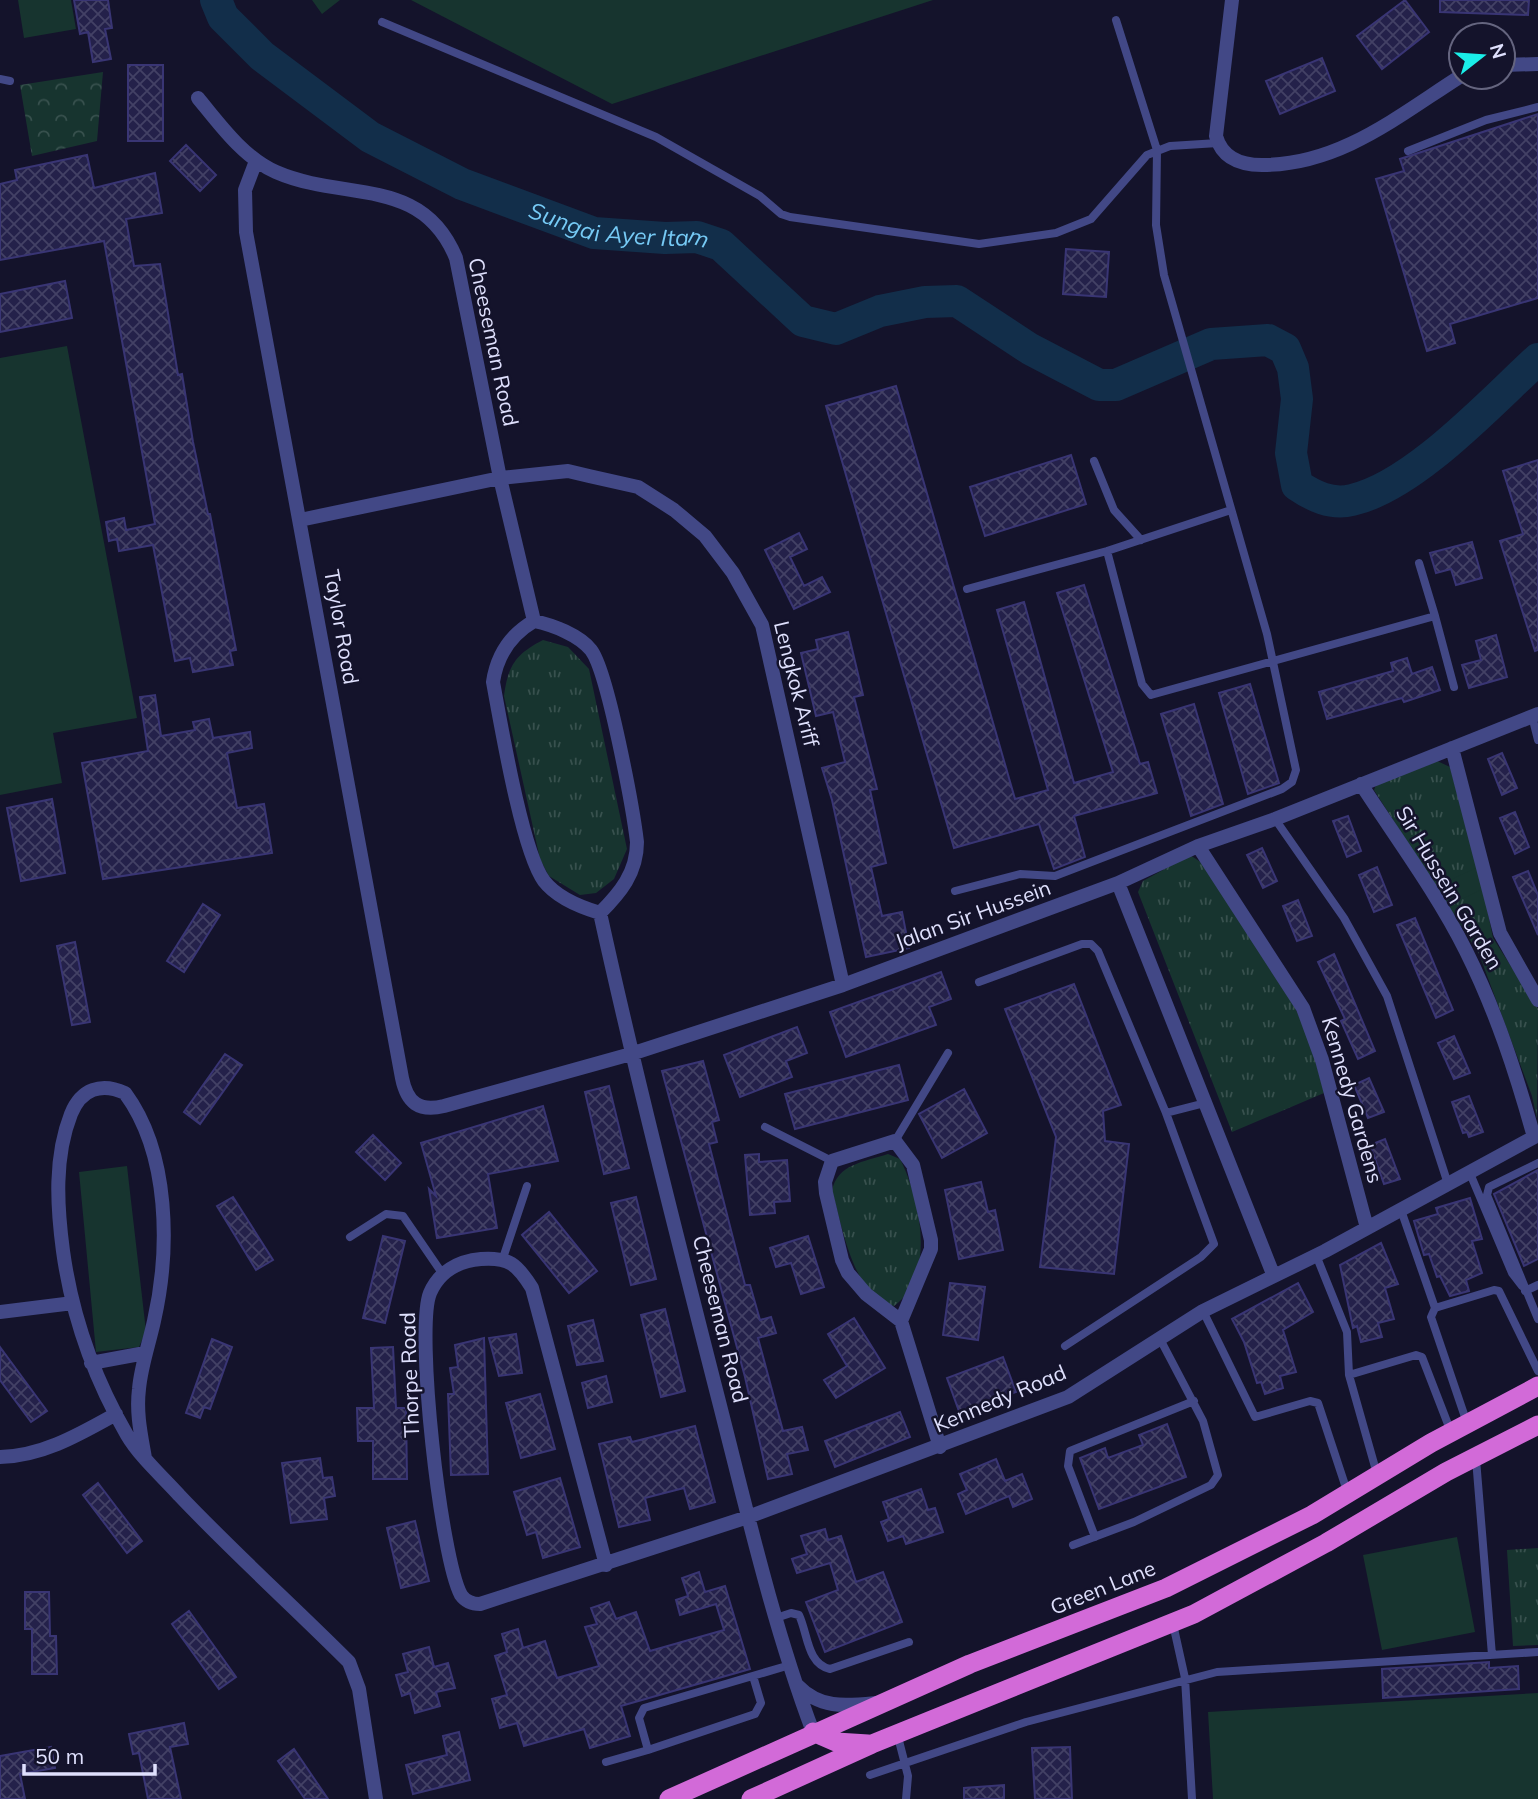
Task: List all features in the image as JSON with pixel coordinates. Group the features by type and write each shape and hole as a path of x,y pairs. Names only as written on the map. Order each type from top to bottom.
{"highway":[{"name":"Green Lane","path":"669,1799 882,1702 1166,1588 1348,1495 1459,1428 1538,1386"},
{"path":"751,1799 872,1744 1172,1624 1326,1543 1538,1424"},
{"path":"813,1732 836,1742 872,1744"}],"street":[{"path":"1232,0 1218,106 1218,144 1227,156 1250,165 1311,160 1361,139 1447,85"},
{"path":"1517,65 1538,64"},
{"name":"Cheeseman Road","path":"198,98 256,161 299,180 404,201 421,210 437,224 456,258 500,478 534,621"},
{"name":"Taylor Road","path":"256,161 245,190 246,232 399,1065 409,1100"},
{"name":"Lengkok Ariff","path":"300,520 500,478 568,471 638,487 674,510 705,536 752,603 768,647 843,985"},
{"path":"534,621 576,638 590,649 604,680 635,827 637,855 627,883 600,913 572,902 546,884 531,855 519,802 493,682 498,661 511,638 534,621"},
{"name":"Jalan Sir Hussein","path":"409,1100 418,1106 432,1109 631,1054 843,985 1118,883 1198,846 1275,819 1535,715"},
{"name":"Sir Hussein Garden","path":"1452,748 1500,933 1538,1000"},
{"name":"Sir Hussein Garden","path":"1361,784 1465,948 1492,1005 1536,1136"},
{"name":"Kennedy Gardens","path":"1198,846 1284,975 1306,1015 1322,1060 1367,1228"},
{"path":"1118,883 1273,1274"},
{"name":"Cheeseman Road","path":"600,913 631,1054 748,1517 794,1682 813,1732"},
{"path":"145,1458 138,1410 145,1353 155,1320 161,1271 163,1229 159,1185 140,1112 125,1093 114,1087 100,1087 87,1092 78,1100 64,1136 58,1207 73,1303 91,1363 128,1437 145,1458 204,1520 349,1662 359,1689 376,1799"},
{"name":"Kennedy Road","path":"480,1604 748,1517 1068,1397 1203,1311 1316,1255 1536,1136"},
{"path":"901,1321 932,1249 913,1166 895,1141 832,1161 825,1182 825,1193 842,1260 848,1273 866,1294 901,1321 940,1447"},
{"path":"442,1273 474,1260 503,1258 527,1280 536,1298 606,1565"},
{"name":"Thorpe Road","path":"442,1273 430,1294 425,1310 429,1410 440,1513 461,1594 472,1604 480,1604"},
{"path":"0,1312 73,1303"},
{"path":"91,1363 145,1353"},
{"path":"0,1457 43,1450 116,1414"},
{"path":"794,1682 808,1696 832,1705 882,1702"}],"lane":[{"path":"955,891 1020,874 1055,876 1292,782 1296,770 1272,661 1159,251 1157,150 1116,20"},
{"path":"382,22 656,137 760,196 781,214 790,217 979,244 1056,233 1091,219 1147,155 1157,150 1218,144"},
{"path":"0,79 10,81"},
{"path":"1408,151 1486,120 1538,107"},
{"path":"1094,461 1114,510 1141,540"},
{"path":"967,589 1107,551 1231,510"},
{"path":"1107,551 1142,684 1147,692 1161,693 1436,616"},
{"path":"1419,563 1454,687"},
{"path":"1535,715 1538,740"},
{"path":"1275,819 1344,918 1387,996 1448,1184"},
{"path":"979,982 1082,944 1096,947 1166,1113 1214,1244 1201,1257 1065,1346"},
{"path":"895,1141 948,1053"},
{"path":"1166,1113 1205,1103"},
{"path":"765,1127 832,1161"},
{"path":"1538,1163 1489,1187 1487,1195 1538,1319"},
{"path":"1469,1171 1512,1273 1525,1291"},
{"path":"503,1258 527,1186"},
{"path":"1401,1210 1435,1308 1431,1317 1459,1428"},
{"path":"350,1237 386,1214 403,1216 442,1273"},
{"path":"1316,1255 1347,1332 1349,1375 1378,1477"},
{"path":"1525,1291 1538,1285"},
{"path":"1435,1308 1494,1290 1499,1291 1538,1371"},
{"path":"1203,1311 1255,1417 1310,1401 1318,1403 1348,1495"},
{"path":"1073,1545 1134,1522 1216,1481 1218,1469 1194,1401 1159,1337"},
{"path":"1349,1375 1416,1355 1422,1357 1459,1428"},
{"path":"1095,1537 1068,1466 1070,1451 1194,1401"},
{"path":"1476,1457 1493,1655"},
{"path":"776,1618 799,1615 813,1657 820,1667 830,1669 909,1642"},
{"path":"1172,1624 1185,1678 1192,1799"},
{"path":"870,1775 1026,1722 1185,1678 1217,1672 1538,1652"},
{"path":"648,1750 639,1718 641,1710 790,1665"},
{"path":"606,1762 755,1714 761,1703 753,1676"},
{"path":"897,1734 906,1764 906,1799"}],"green space":[{"path":"18,0 71,0 76,29 24,38"},
{"path":"312,0 340,0 322,14"},
{"path":"411,0 933,0 612,104"},
{"path":"103,72 97,141 32,156 20,85"},
{"path":"67,346 137,718 53,733 62,783 0,795 0,358"},
{"path":"543,640 568,647 589,669 627,849 614,879 596,893 580,895 549,876 540,859 504,696 508,676 515,662 526,650"},
{"path":"1435,760 1450,767 1483,889 1493,938 1538,1009 1537,1119 1532,1096 1479,954 1374,790 1376,785"},
{"path":"1190,855 1202,863 1293,1003 1310,1041 1324,1093 1232,1132 1138,892 1143,881"},
{"path":"1478,867 1483,889 1447,906 1435,887"},
{"path":"888,1154 900,1159 907,1175 914,1194 921,1236 916,1275 907,1292 894,1306 880,1300 868,1289 859,1275 845,1240 832,1191 839,1175 853,1165"},
{"path":"127,1166 146,1331 139,1347 96,1352 79,1172"},
{"path":"1457,1537 1475,1632 1382,1650 1363,1555"},
{"path":"1538,1548 1538,1645 1513,1646 1507,1550"},
{"path":"1538,1693 1538,1799 1213,1799 1208,1712"}],"building":[{"path":"74,0 108,0 112,28 105,29 111,59 93,62 88,32 80,34"},
{"path":"1405,0 1429,32 1382,69 1357,36"},
{"path":"1440,0 1529,0 1528,15 1440,12"},
{"path":"1322,58 1335,91 1280,114 1266,81"},
{"path":"128,65 163,65 163,141 128,141"},
{"path":"1538,114 1538,298 1450,324 1455,343 1427,351 1376,179 1404,171 1400,159"},
{"path":"186,145 216,175 200,191 170,161"},
{"path":"87,155 94,188 155,173 162,213 126,219 134,266 160,264 178,375 182,374 193,442 236,650 230,651 233,665 193,672 190,658 175,661 153,545 119,551 117,539 109,541 106,522 124,518 126,530 155,524 104,241 0,260 0,184 17,180 15,170"},
{"path":"1066,249 1109,252 1106,297 1063,294"},
{"path":"65,281 72,318 0,332 0,294"},
{"path":"896,386 1015,799 1048,790 997,610 1024,602 1074,783 1113,772 1057,593 1084,585 1140,764 1148,762 1157,793 1074,816 1085,857 1054,869 1039,824 954,848 826,406"},
{"path":"1071,455 1086,504 985,536 970,487"},
{"path":"1538,460 1538,650 1535,651 1500,541 1523,534 1503,471"},
{"path":"799,533 807,549 790,557 804,586 822,577 830,592 794,609 765,550"},
{"path":"1472,542 1482,578 1456,585 1451,569 1436,573 1430,553"},
{"path":"848,632 863,695 854,697 877,789 870,790 886,863 871,867 882,916 902,912 909,948 866,957 832,800 822,768 845,762 833,712 816,716 801,653 818,649 816,640"},
{"path":"1496,635 1507,677 1469,688 1462,665 1481,660 1476,641"},
{"path":"1407,658 1412,674 1432,667 1440,690 1404,702 1402,698 1327,719 1319,692 1393,671 1391,663"},
{"path":"1250,684 1279,783 1248,794 1219,693"},
{"path":"155,695 161,736 195,730 193,722 209,719 213,738 250,732 252,748 227,753 237,808 264,804 272,853 103,879 82,763 148,751 140,697"},
{"path":"1194,704 1223,804 1191,816 1161,714"},
{"path":"1502,753 1517,788 1502,795 1488,759"},
{"path":"52,799 65,873 21,881 7,808"},
{"path":"1515,812 1529,847 1515,854 1500,818"},
{"path":"1348,816 1361,851 1347,857 1333,821"},
{"path":"1262,848 1277,881 1263,888 1247,855"},
{"path":"1377,867 1392,905 1374,912 1359,875"},
{"path":"1528,871 1538,895 1538,935 1513,877"},
{"path":"1298,900 1312,936 1297,941 1283,906"},
{"path":"203,904 220,915 184,972 167,961"},
{"path":"1415,918 1453,1010 1436,1018 1397,925"},
{"path":"75,942 90,1022 72,1025 57,946"},
{"path":"1334,954 1375,1051 1358,1059 1341,1021 1345,1019 1318,962"},
{"path":"941,972 951,999 929,1007 936,1025 846,1057 830,1012"},
{"path":"1074,984 1121,1105 1103,1111 1105,1141 1129,1144 1114,1274 1040,1267 1056,1137 1005,1009"},
{"path":"797,1027 807,1053 786,1061 792,1077 740,1097 724,1055"},
{"path":"1454,1036 1470,1073 1454,1079 1438,1043"},
{"path":"225,1054 242,1065 200,1124 184,1112"},
{"path":"703,1061 719,1120 712,1122 717,1142 709,1144 745,1285 750,1285 760,1320 771,1317 776,1333 758,1338 783,1431 802,1427 808,1450 787,1454 792,1474 768,1479 745,1377 662,1071"},
{"path":"899,1065 908,1100 795,1129 785,1094"},
{"path":"1369,1078 1384,1112 1368,1118 1354,1085"},
{"path":"609,1086 629,1168 604,1174 585,1092"},
{"path":"964,1089 987,1133 942,1158 919,1114"},
{"path":"1469,1096 1483,1132 1469,1137 1467,1132 1463,1133 1452,1102"},
{"path":"543,1106 558,1161 488,1174 497,1228 437,1238 429,1189 436,1196 421,1143"},
{"path":"373,1135 401,1163 385,1180 356,1152"},
{"path":"1385,1139 1400,1179 1384,1184 1370,1145"},
{"path":"759,1154 759,1162 787,1160 790,1201 774,1202 775,1213 750,1215 745,1155"},
{"path":"1538,1170 1538,1259 1524,1266 1494,1194"},
{"path":"981,1182 988,1212 995,1210 1003,1250 959,1259 945,1190"},
{"path":"233,1197 273,1260 256,1270 217,1206"},
{"path":"636,1197 656,1279 631,1285 611,1203"},
{"path":"1470,1198 1482,1239 1472,1241 1482,1273 1466,1280 1469,1291 1450,1296 1440,1276 1437,1277 1429,1254 1424,1255 1414,1221 1438,1214 1436,1208"},
{"path":"549,1212 597,1271 569,1293 522,1235"},
{"path":"383,1236 405,1241 385,1323 363,1318"},
{"path":"808,1236 824,1287 801,1294 791,1263 776,1267 770,1248"},
{"path":"1381,1243 1398,1284 1385,1288 1394,1319 1378,1323 1382,1337 1361,1342 1357,1326 1353,1328 1340,1265"},
{"path":"950,1283 985,1287 978,1340 943,1335"},
{"path":"1298,1283 1313,1312 1283,1330 1296,1372 1280,1376 1283,1388 1265,1394 1261,1382 1257,1383 1244,1342 1232,1319"},
{"path":"665,1309 685,1391 661,1397 641,1315"},
{"path":"854,1318 885,1368 836,1398 824,1380 847,1366 828,1334"},
{"path":"593,1320 603,1361 577,1365 568,1326"},
{"path":"516,1334 522,1373 499,1376 489,1338"},
{"path":"484,1338 488,1474 451,1475 448,1394 454,1394 450,1368 458,1367 455,1345"},
{"path":"212,1339 232,1347 210,1409 204,1407 200,1418 186,1413"},
{"path":"0,1347 47,1411 31,1422 0,1380"},
{"path":"393,1347 396,1408 406,1408 407,1479 373,1479 373,1441 358,1441 357,1408 374,1408 371,1348"},
{"path":"1003,1357 1016,1392 960,1414 947,1378"},
{"path":"606,1376 612,1402 588,1408 582,1383"},
{"path":"540,1394 555,1449 521,1458 506,1403"},
{"path":"900,1412 910,1437 835,1467 825,1441"},
{"path":"1167,1424 1186,1477 1099,1509 1080,1458 1105,1448 1108,1458 1143,1445 1139,1435"},
{"path":"695,1426 715,1502 690,1509 684,1488 645,1498 650,1520 619,1527 599,1444 630,1437 632,1442"},
{"path":"320,1458 323,1478 332,1477 335,1496 324,1498 327,1519 291,1523 282,1463"},
{"path":"996,1459 1005,1481 1022,1474 1032,1499 1013,1507 1009,1496 966,1514 958,1494 967,1490 960,1474"},
{"path":"560,1478 580,1547 543,1558 536,1532 527,1535 514,1492"},
{"path":"98,1483 142,1541 127,1553 83,1495"},
{"path":"921,1489 928,1510 935,1508 943,1532 906,1544 903,1536 888,1541 881,1522 889,1519 883,1502"},
{"path":"415,1521 429,1581 401,1588 387,1528"},
{"path":"825,1529 828,1540 841,1536 856,1582 883,1572 902,1622 825,1652 806,1602 838,1590 830,1563 797,1573 792,1559 807,1554 801,1536"},
{"path":"699,1572 705,1592 725,1586 750,1669 621,1706 630,1736 590,1748 584,1729 524,1746 517,1723 500,1728 492,1699 507,1695 495,1656 507,1652 502,1634 518,1629 523,1648 545,1641 557,1678 599,1666 585,1627 597,1624 591,1608 609,1602 616,1619 636,1612 650,1651 724,1630 716,1604 680,1615 676,1600 688,1596 682,1578"},
{"path":"25,1592 49,1592 50,1636 56,1636 57,1674 32,1674 32,1629 25,1629"},
{"path":"189,1611 236,1677 219,1689 172,1624"},
{"path":"429,1647 434,1667 448,1663 455,1688 436,1692 440,1706 415,1713 410,1693 402,1696 396,1675 408,1672 403,1654"},
{"path":"1489,1662 1489,1668 1518,1666 1519,1689 1383,1698 1382,1669"},
{"path":"184,1723 188,1744 170,1747 181,1799 148,1799 139,1753 133,1754 129,1734"},
{"path":"459,1732 470,1780 413,1794 406,1765 447,1755 443,1736"},
{"path":"51,1747 55,1768 20,1774 25,1799 0,1799 0,1756"},
{"path":"1070,1747 1072,1799 1035,1799 1032,1748"},
{"path":"294,1749 328,1799 305,1799 278,1761"},
{"path":"1004,1785 1004,1799 964,1799 964,1788"}],"waterway":[{"name":"Sungai Ayer Itam","path":"216,0 223,17 262,56 370,137 462,184 594,233 665,238 697,237 721,245 803,321 836,329 880,311 925,302 957,301 1030,349 1099,385 1116,385 1211,344 1268,340 1285,349 1293,368 1297,399 1291,453 1297,485 1323,499 1352,500 1376,492 1400,478 1450,441 1538,359"}]}
